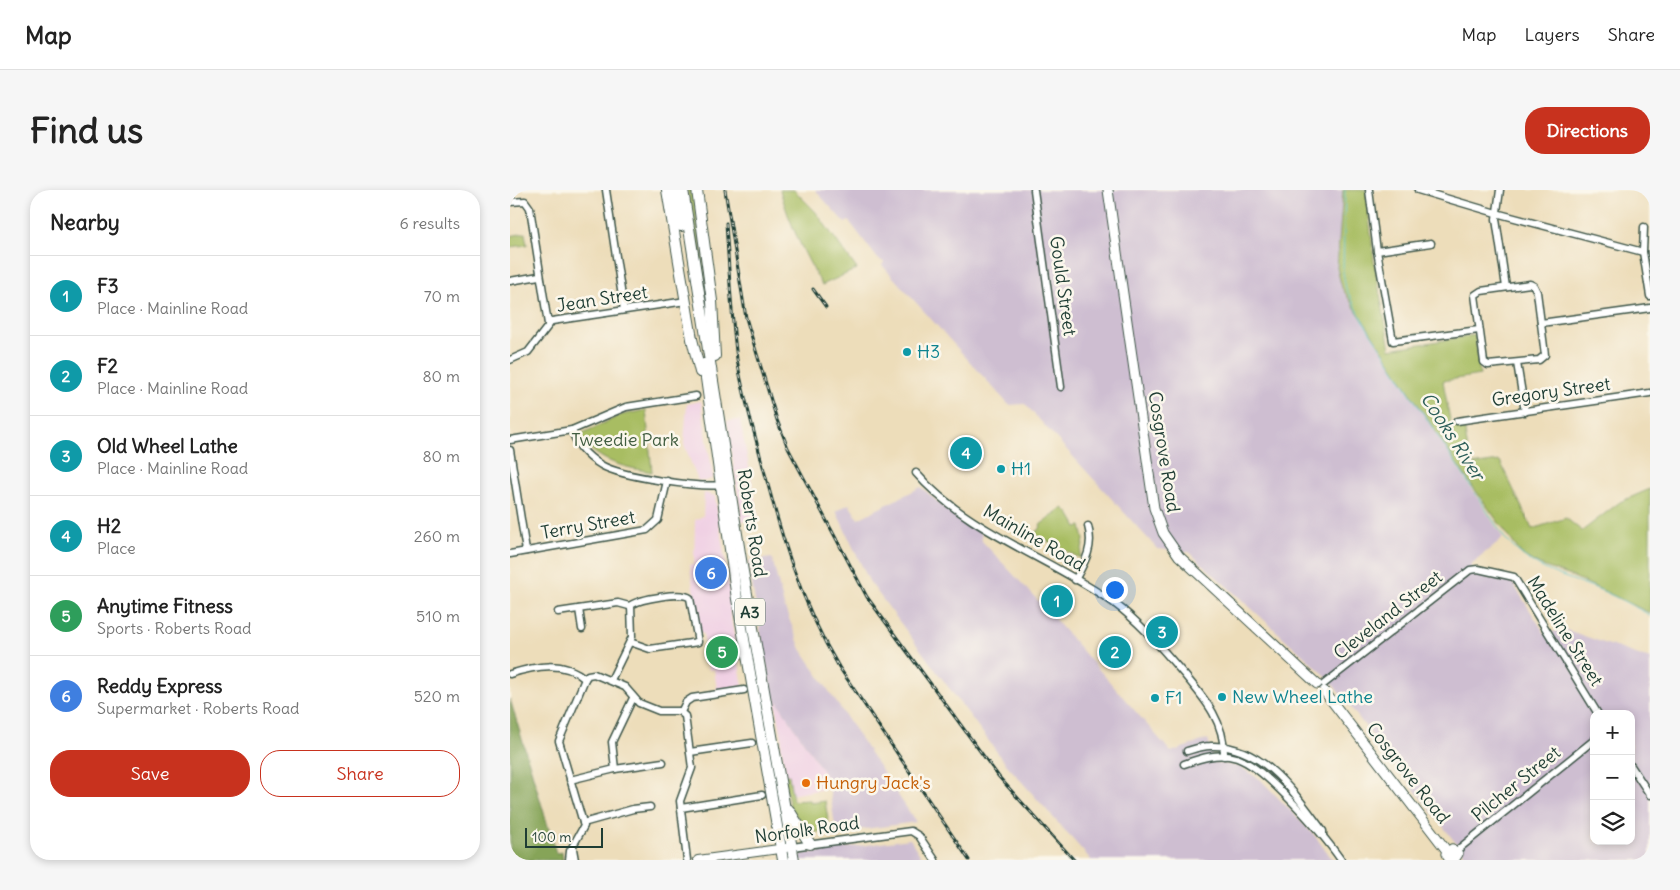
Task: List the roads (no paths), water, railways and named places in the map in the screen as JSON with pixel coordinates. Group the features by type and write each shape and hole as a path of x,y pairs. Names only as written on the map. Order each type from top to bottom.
{"highway":[{"path":"668,190 696,355 712,393"},
{"name":"Roberts Road","path":"675,190 712,393 741,620 787,848 794,860"},
{"name":"Roberts Road","path":"683,190 699,314"},
{"path":"697,190 712,302 712,393"},
{"name":"Roberts Road","path":"725,485 785,803 787,848 783,860"},
{"path":"785,803 801,833 810,844"}],"main road":[{"name":"Cosgrove Road","path":"1108,190 1154,508 1160,526 1178,556 1322,686 1453,857"}],"street":[{"path":"606,190 624,310"},
{"name":"Gould Street","path":"1034,190 1062,387"},
{"path":"1369,190 1377,251 1393,340 1480,330"},
{"path":"1418,190 1496,214 1643,252"},
{"path":"1500,190 1496,214 1506,287"},
{"path":"510,202 523,200 529,205 548,324"},
{"path":"1644,227 1643,252 1650,296"},
{"path":"1377,251 1431,243"},
{"path":"510,281 539,276"},
{"path":"1530,284 1534,286 1545,352 1544,357 1493,366 1485,364 1476,293 1506,287 1530,284"},
{"name":"Jean Street","path":"510,360 528,352 548,324 556,320 686,301"},
{"path":"1541,323 1650,308"},
{"path":"1517,363 1525,412"},
{"name":"Gregory Street","path":"1457,421 1650,393"},
{"path":"510,440 572,430 626,407 696,396"},
{"path":"572,430 583,450 603,466 698,486 725,485"},
{"path":"510,450 526,551"},
{"name":"Mainline Road","path":"916,473 933,491 954,508 1120,608 1151,637 1209,705 1219,724 1224,756"},
{"name":"Terry Street","path":"510,554 647,530 658,520 667,481"},
{"path":"1075,580 1089,552 1090,538 1088,526"},
{"name":"Madeline Street","path":"1470,570 1478,569 1514,577 1596,710"},
{"name":"Cleveland Street","path":"1322,686 1470,570"},
{"path":"558,612 618,603 629,606 640,600 681,594 687,595 691,600 698,642 650,649 630,642"},
{"path":"610,680 630,642 633,631 629,606"},
{"path":"579,609 582,629"},
{"path":"510,674 559,666 576,672 585,679"},
{"path":"569,860 583,829 583,823 559,738 588,675 594,674 628,689 633,698 659,711 681,712"},
{"path":"681,712 686,702 692,698 744,690"},
{"path":"615,769 612,742 633,698"},
{"path":"681,712 685,718 692,768 681,796 687,860"},
{"path":"690,752 752,743"},
{"name":"Pilcher Street","path":"1453,857 1590,743"},
{"path":"1187,752 1209,746 1238,749 1253,756 1272,771 1299,800 1323,831 1323,835"},
{"path":"1184,764 1212,756 1224,756 1235,758 1257,768 1323,835 1341,860"},
{"path":"570,780 615,769 663,762"},
{"path":"1635,772 1650,795"},
{"path":"681,808 762,796"},
{"path":"583,823 628,810 650,807"},
{"name":"Norfolk Road","path":"698,860 908,831 915,832 919,836 935,860"},
{"path":"573,848 575,860"}],"waterway":[{"name":"Cooks River","path":"1345,190 1343,272 1346,289 1366,326 1504,537 1515,549 1539,566 1605,592 1650,615"}],"railway":[{"path":"725,190 746,318 777,420 788,448 867,597 999,777 1074,860"},
{"path":"726,223 730,291 739,371 775,510 801,590 839,667 969,860"},
{"path":"813,289 826,307"}],"place":[{"name":"H3","path":"907,352"},
{"name":"H2","path":"966,453"},
{"name":"H1","path":"1001,469"},
{"name":"Reddy Express","path":"711,573"},
{"name":"F3","path":"1057,601"},
{"name":"Old Wheel Lathe","path":"1162,632"},
{"name":"Anytime Fitness","path":"722,652"},
{"name":"F2","path":"1115,652"},
{"name":"New Wheel Lathe","path":"1222,697"},
{"name":"F1","path":"1155,698"},
{"name":"Hungry Jack's","path":"806,783"}],"park label":[{"name":"Tweedie Park","path":"625,440"}]}
